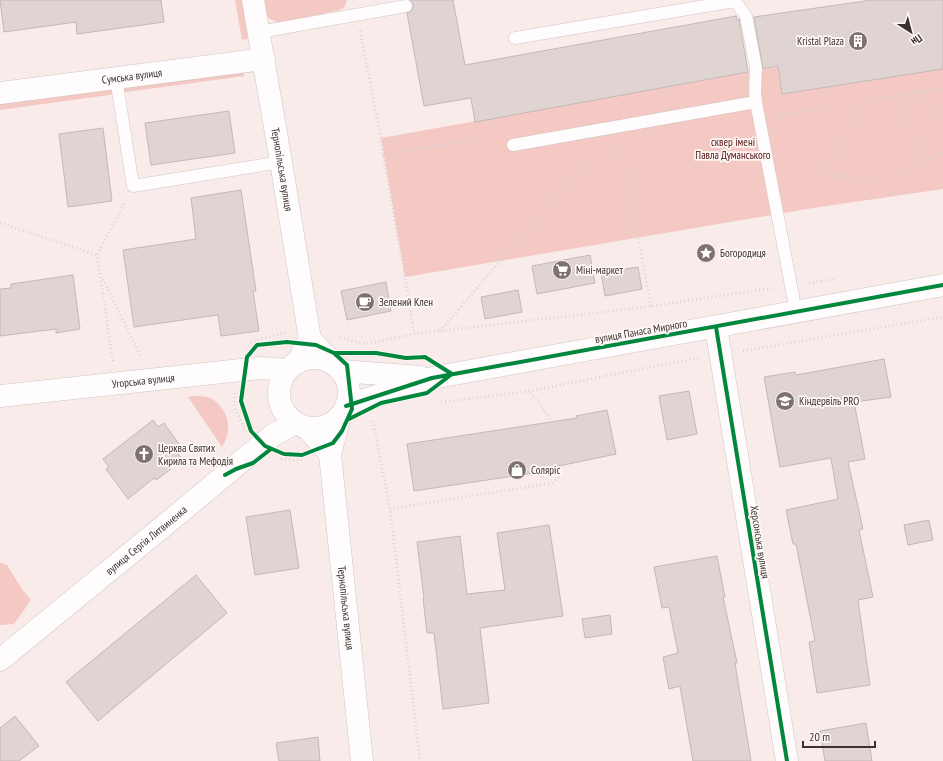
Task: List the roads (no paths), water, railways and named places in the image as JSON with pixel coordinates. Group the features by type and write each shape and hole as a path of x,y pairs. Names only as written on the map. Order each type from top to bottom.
{"street":[{"name":"Тернопільська вулиця","path":"253,0 264,58 310,339"},
{"name":"Сумська вулиця","path":"0,93 264,58"},
{"name":"вулиця Панаса Мирного","path":"343,411 432,378 943,285"},
{"name":"Херсонська вулиця","path":"716,327 787,761"},
{"path":"310,339 336,367 347,382 348,394 343,411 330,424 319,428 301,425 286,415 280,404 279,392 281,381 310,339"},
{"path":"292,367 308,359 320,359 336,367"},
{"name":"Угорська вулиця","path":"0,396 260,368 292,367"},
{"name":"вулиця Панаса Мирного","path":"336,367 432,378"},
{"name":"Тернопільська вулиця","path":"343,411 320,457 362,761"},
{"path":"301,425 320,457"},
{"name":"вулиця Сергія Литвиненка","path":"0,660 273,435 301,425"}],"lane":[{"path":"514,38 735,1 746,16 756,68 755,91 759,120 796,312"},
{"path":"259,32 406,6"},
{"path":"116,78 133,186 281,162"},
{"path":"513,145 756,102"}],"place":[{"name":"Kristal Plaza","path":"858,41"},
{"name":"Богородиця","path":"706,253"},
{"name":"Міні-маркет","path":"562,270"},
{"name":"Зелений Клен","path":"365,302"},
{"name":"Кіндервіль PRO","path":"785,401"},
{"name":"Церква Святих Кирила та Мефодія","path":"144,454"},
{"name":"Соляріс","path":"517,470"}],"park label":[{"name":"сквер імені Павла Думанського","path":"733,148"}]}
